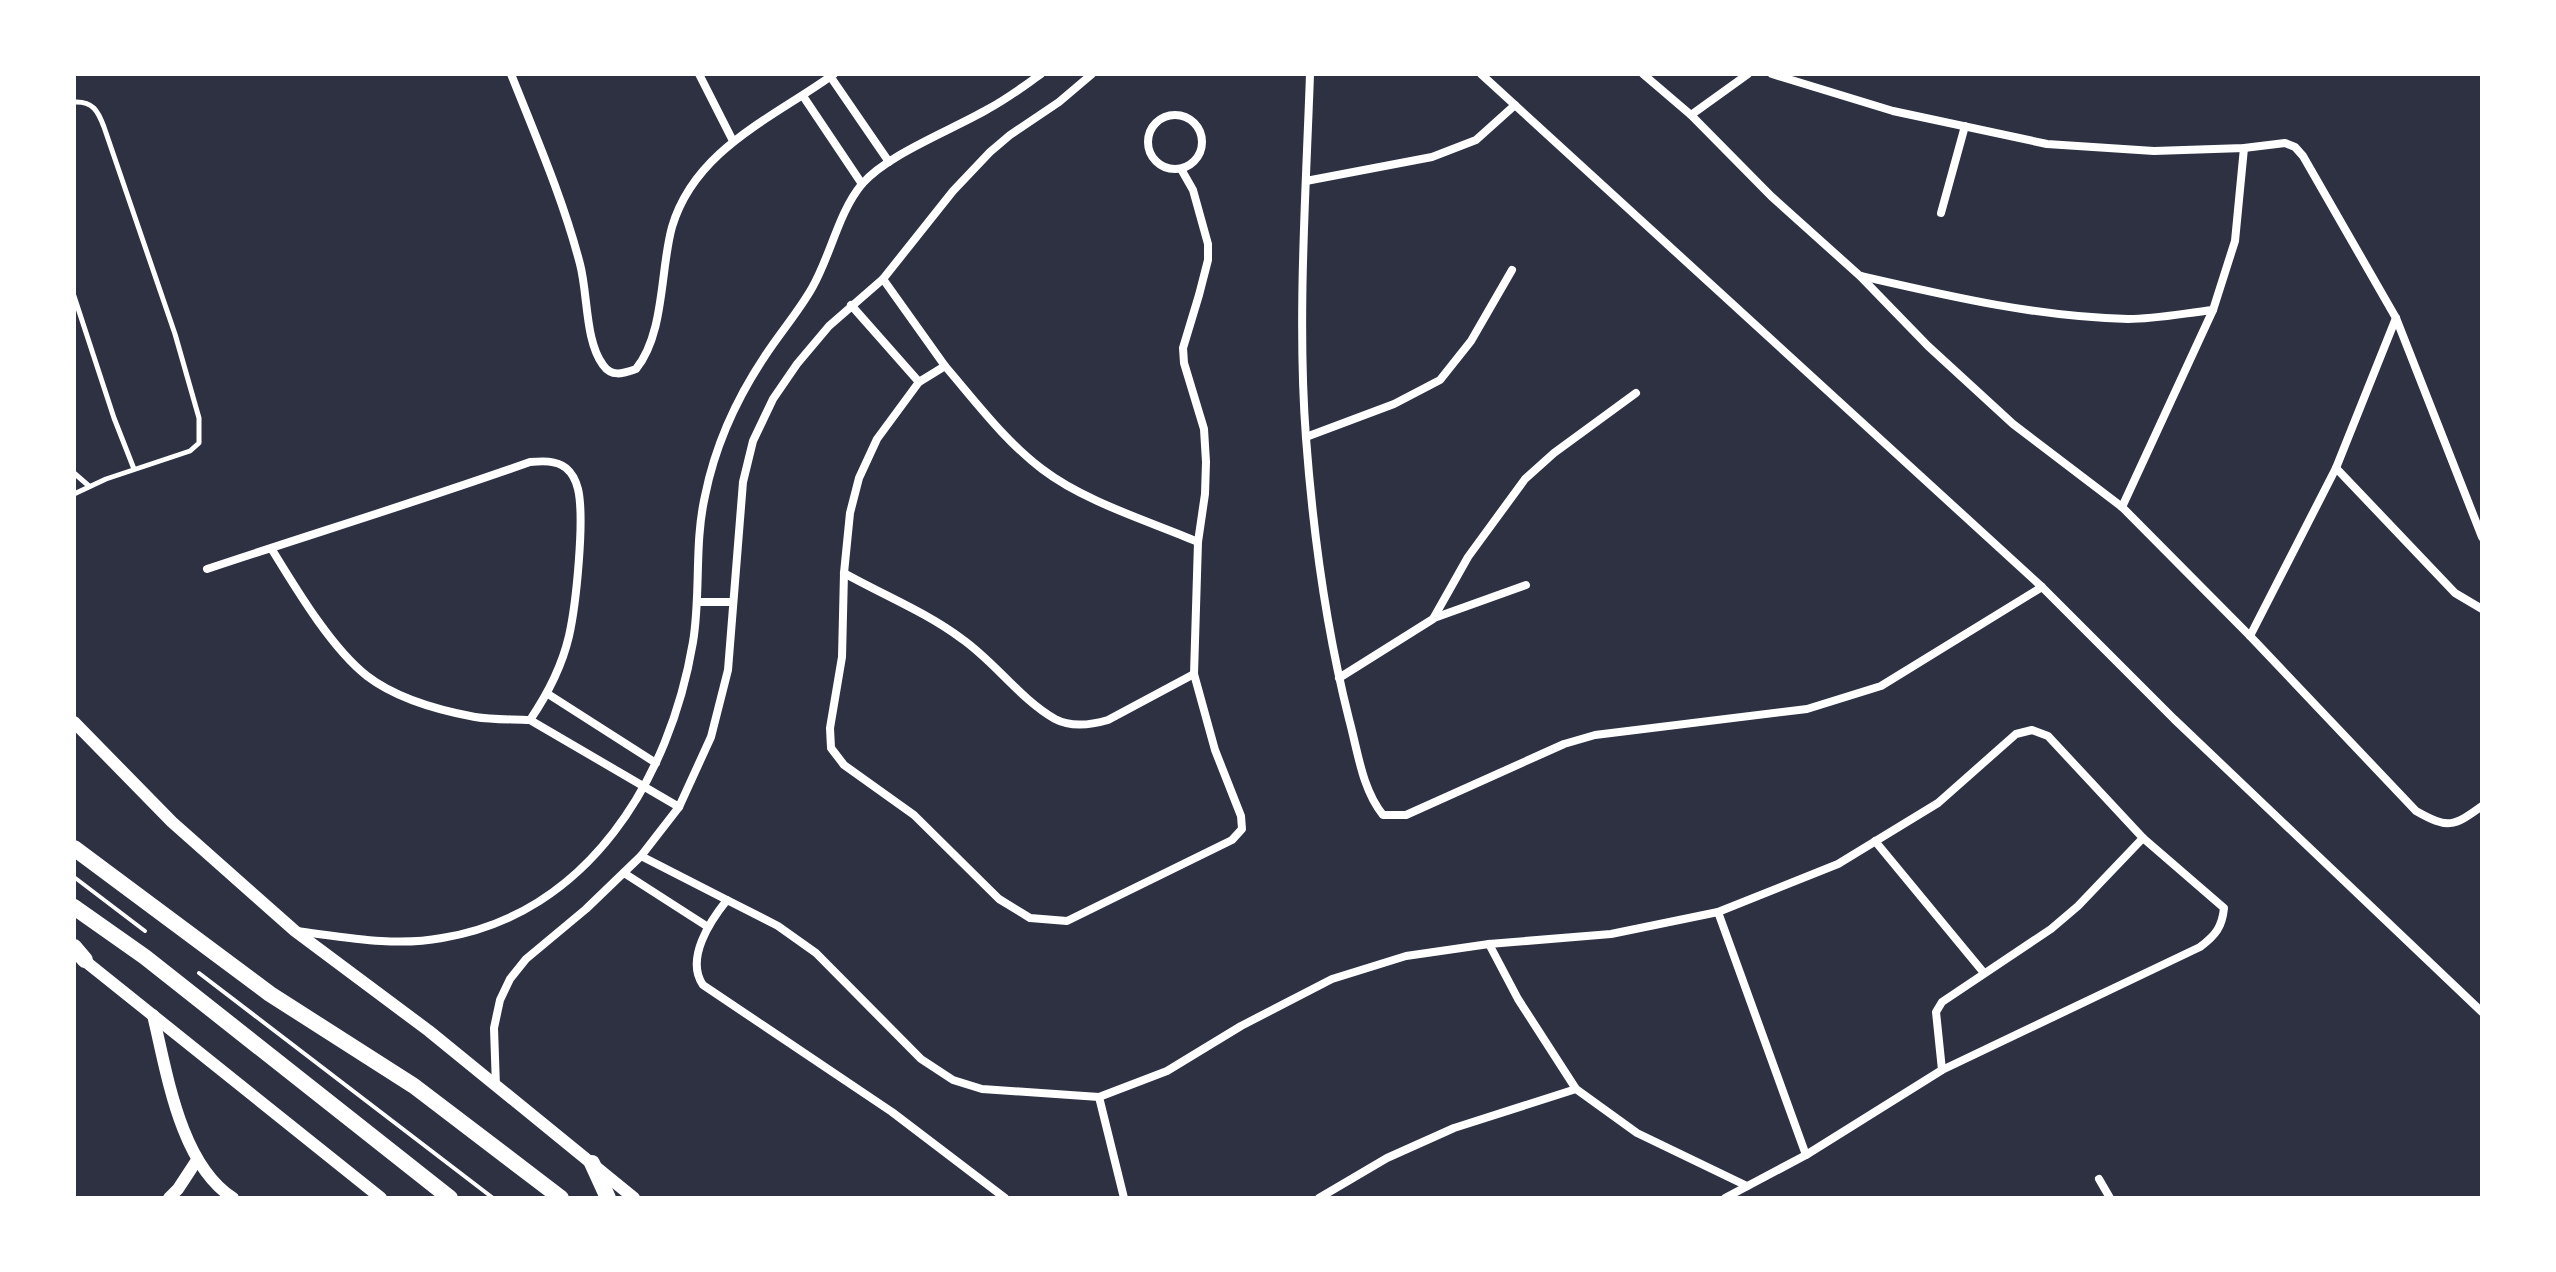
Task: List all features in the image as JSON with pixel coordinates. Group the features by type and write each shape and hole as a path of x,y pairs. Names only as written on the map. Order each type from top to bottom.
{"main road":[{"path":"74,848 270,994 414,1086 561,1198"},
{"path":"74,907 145,957 450,1198"},
{"path":"592,1163 608,1198"}],"street":[{"path":"511,74 547,159 580,266 595,350 608,371 617,374 636,369 643,360 653,331 672,226 692,185 709,161 733,141 832,75 889,162"},
{"path":"699,74 733,141"},
{"path":"295,931 382,941 440,939 489,928 531,908 577,873 607,842 644,788 682,693 693,641 704,496 724,433 764,357 811,290 862,184 889,162 991,108 1041,74"},
{"path":"496,1088 494,1028 500,1000 510,979 526,959 641,856 679,807 711,737 728,670 743,482 753,441 768,408 797,364 829,326 883,279 953,191 990,152 1092,74"},
{"path":"1310,74 1304,325 1306,437 1319,563 1339,678 1370,799 1383,815 1406,815 1564,744 1595,735 1807,709 1881,686 2042,587"},
{"path":"1481,74 2042,587 2174,719 2482,1012"},
{"path":"1643,74 1691,115 1771,196 1860,276 1928,346 2013,424 2122,507 2416,811 2439,824 2460,822 2482,806"},
{"path":"1691,115 1748,74"},
{"path":"1772,74 1893,111 2047,144 2154,151 2244,148 2285,143 2295,147 2396,318 2482,537"},
{"path":"803,96 862,184"},
{"path":"1306,181 1432,157 1476,140 1515,105"},
{"path":"1169,116 1187,117 1196,124 1201,134 1199,156 1181,169 1169,169 1159,164 1151,155 1148,144 1154,125 1169,116"},
{"path":"1941,213 1965,126"},
{"path":"2122,507 2213,310 2235,241 2244,148"},
{"path":"945,366 919,382 877,439 864,465 850,513 844,573 842,657 830,728 831,748 844,765 914,815 999,899 1030,918 1067,921 1232,840 1242,829 1241,816 1215,750 1194,674 1198,542 1205,494 1204,429 1184,363 1183,348 1208,260 1208,244 1193,190 1181,169"},
{"path":"1306,437 1394,404 1440,380 1471,341 1512,270"},
{"path":"1860,276 1967,300 2059,314 2130,319 2213,310"},
{"path":"883,279 945,366 1010,440 1044,471 1083,494 1198,542"},
{"path":"851,305 919,382"},
{"path":"2250,636 2336,468 2396,318"},
{"path":"1433,619 1468,557 1525,479 1554,453 1636,393"},
{"path":"207,569 409,505 530,462 545,461 565,468 575,479 581,514 574,607 569,639 548,694 530,720"},
{"path":"2336,468 2455,593 2482,609"},
{"path":"271,548 348,659 367,676 418,703 477,717 530,720 679,807"},
{"path":"844,573 944,627 1056,720 1075,725 1108,720 1194,674"},
{"path":"1339,678 1433,619 1526,585"},
{"path":"697,602 732,602"},
{"path":"548,694 656,763"},
{"path":"74,722 172,822 295,931 429,1031 634,1198"},
{"path":"641,856 778,926 816,953 921,1059 953,1080 982,1089 1099,1097 1167,1071 1241,1026 1332,979 1406,956 1489,944 1611,934 1718,912 1838,864 1938,803 2016,734 2032,730 2048,736 2143,838 2224,908 2216,936 2200,947 1942,1070 1806,1155 1725,1198"},
{"path":"1942,1070 1936,1012 1942,1002 2051,929 2078,906 2143,838"},
{"path":"1875,841 1984,973"},
{"path":"624,873 708,927"},
{"path":"727,900 708,927 696,966 703,985 892,1112 1005,1198"},
{"path":"1718,912 1806,1155"},
{"path":"1489,944 1518,999 1576,1089 1637,1133 1747,1186"},
{"path":"78,954 381,1198"},
{"path":"153,1015 174,1101 197,1160 233,1198"},
{"path":"1319,1198 1387,1158 1454,1128 1576,1089"},
{"path":"1099,1097 1124,1198"},
{"path":"169,1198 197,1160"},
{"path":"2099,1179 2110,1198"}],"lane":[{"path":"74,102 91,104 101,119 175,334 201,434 195,448 74,494"},
{"path":"74,296 134,469"},
{"path":"74,473 89,486"}],"path":[{"path":"74,877 150,935"},
{"path":"188,965 493,1198"}]}
